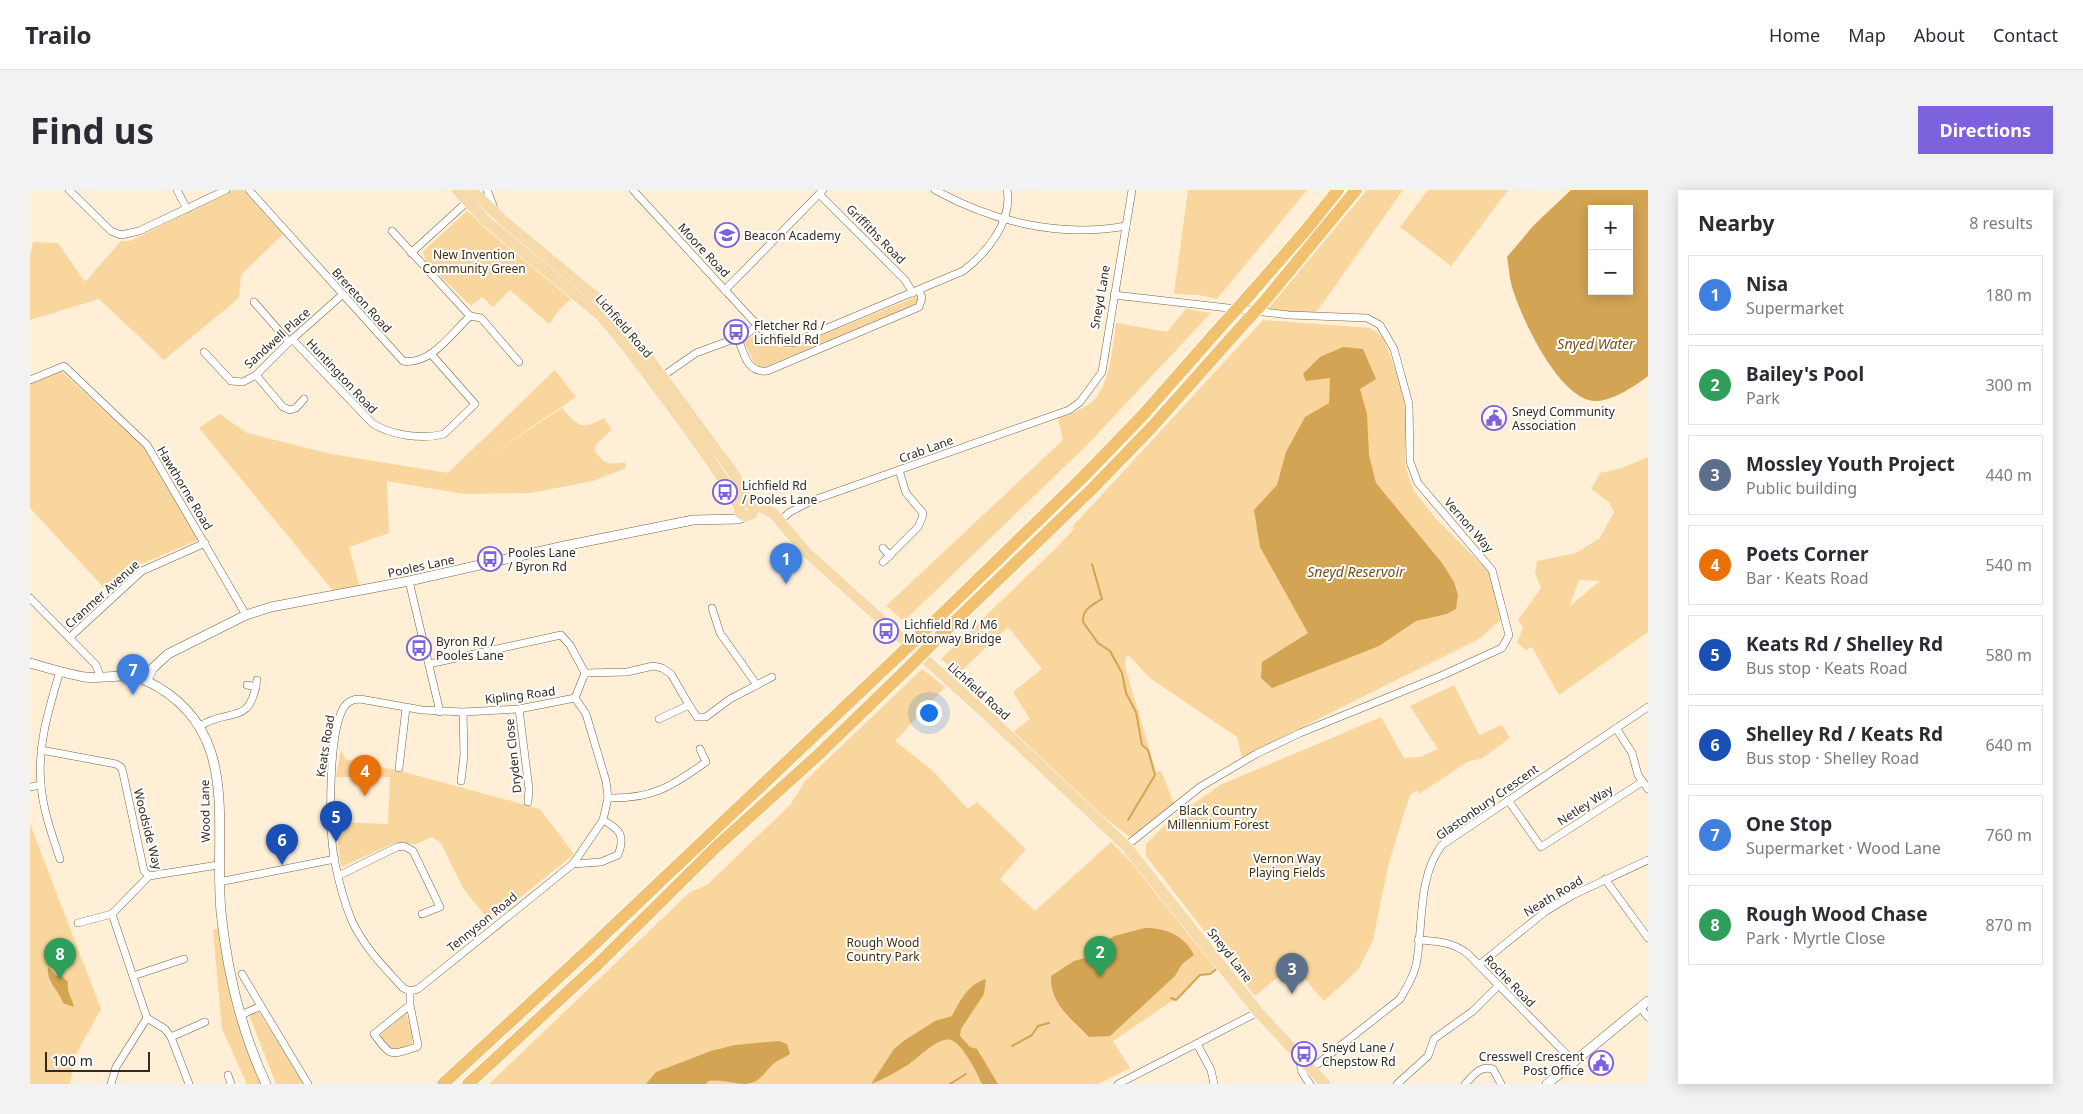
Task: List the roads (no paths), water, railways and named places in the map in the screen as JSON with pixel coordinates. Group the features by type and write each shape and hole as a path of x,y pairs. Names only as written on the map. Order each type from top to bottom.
{"highway":[{"path":"443,1084 586,952 892,662 1083,477 1142,416 1306,230 1338,190"},
{"path":"468,1084 598,964 715,848 817,756 1092,489 1152,427 1263,303 1356,190"}],"main road":[{"name":"Lichfield Road","path":"457,190 473,194 604,304 658,380 743,512"},
{"name":"Lichfield Road","path":"473,194 502,235 591,306 658,380 732,471 750,502 774,514 805,551 987,715 1122,842"},
{"path":"743,512 754,510 750,502"},
{"path":"743,512 780,520"},
{"name":"Sneyd Lane","path":"1122,842 1258,1012 1325,1084"}],"street":[{"path":"69,190 111,231 121,235 132,234 226,190"},
{"path":"177,190 187,209"},
{"name":"Brereton Road","path":"249,190 403,361 412,363 430,354 470,316"},
{"path":"487,190 492,206 504,221"},
{"name":"Moore Road","path":"633,190 758,326 777,342 792,343 953,276 970,266 983,254 1004,217"},
{"path":"935,190 963,205 1039,228 1063,231 1126,226"},
{"path":"1004,217 1008,201 1008,190"},
{"name":"Sneyd Lane","path":"1080,402 1102,372 1132,190"},
{"path":"725,290 821,192"},
{"name":"Griffiths Road","path":"821,192 916,292"},
{"path":"411,253 473,194"},
{"path":"392,231 470,316 481,318 519,362"},
{"path":"738,338 747,361 752,368 758,372 767,371 919,307 922,298 916,292"},
{"name":"Sandwell Place","path":"204,352 236,383 243,382 256,375 290,340 342,295"},
{"name":"Vernon Way","path":"1114,295 1289,316 1367,318 1380,325 1394,349 1408,404 1410,462 1418,483 1492,570 1509,635 1502,648 1435,679 1300,733 1256,754 1200,787 1122,842"},
{"path":"254,302 290,340"},
{"path":"658,380 696,353 738,338 758,326"},
{"name":"Huntington Road","path":"290,340 372,423 384,431 399,435 444,434 475,404 430,354"},
{"name":"Hawthorne Road","path":"30,380 64,366 147,445 246,615"},
{"path":"256,375 283,407 290,410 296,408 304,399"},
{"name":"Crab Lane","path":"780,520 790,512 811,501 1069,410 1080,402"},
{"path":"883,562 918,527 923,514 906,493 899,470"},
{"name":"Pooles Lane","path":"146,681 153,668 168,654 246,615 271,607 409,582 574,544 693,520 722,518 743,512"},
{"name":"Cranmer Avenue","path":"69,638 142,571 205,543"},
{"path":"883,548 890,556"},
{"path":"409,582 440,712"},
{"path":"30,598 96,665 100,676"},
{"path":"712,608 720,633 756,685"},
{"path":"429,664 561,636 570,645 585,674 575,698"},
{"name":"Wood Lane","path":"30,663 84,677 130,676 146,681 181,703 200,726 211,749 218,783 218,865 225,947 241,1015 266,1084"},
{"path":"585,674 627,672 653,666 662,668 671,674 697,717 706,717 730,699 772,677"},
{"path":"60,671 40,750 41,785 47,818 60,859"},
{"path":"200,726 212,720 244,712 253,699 257,683 247,686"},
{"name":"Kipling Road","path":"440,712 520,708 575,698"},
{"name":"Tennyson Road","path":"406,989 418,989 574,864 603,820 608,798 606,781 586,714 575,698"},
{"name":"Keats Road","path":"406,989 366,946 352,920 338,876 335,860 331,790 334,750 340,715 344,707 351,700 360,699 406,708 440,712"},
{"path":"659,719 689,705"},
{"name":"Glastonbury Crescent","path":"1311,1069 1400,999 1409,985 1417,962 1418,940 1429,867 1434,855 1442,845 1648,707"},
{"path":"399,768 406,708"},
{"name":"Dryden Close","path":"520,708 529,789 528,802"},
{"path":"461,781 464,756 463,712"},
{"path":"1616,728 1632,753 1642,782 1648,789"},
{"path":"608,798 646,796 682,779 706,762 700,749"},
{"name":"Woodside Way","path":"40,750 116,764 121,767 144,871 149,876 112,914"},
{"name":"Netley Way","path":"1508,800 1541,847 1642,782"},
{"path":"30,787 41,785"},
{"path":"574,864 601,862 620,853 621,834 619,829 603,820"},
{"path":"338,876 397,847 408,848 413,851 440,907 422,914"},
{"path":"219,882 335,860"},
{"name":"Neath Road","path":"1478,965 1546,911 1605,879 1648,860"},
{"path":"149,876 218,865"},
{"path":"1605,879 1648,938"},
{"path":"78,923 112,914 147,1018 165,1029 189,1084"},
{"name":"Roche Road","path":"1418,940 1441,941 1460,948 1574,1062"},
{"path":"133,976 184,959"},
{"path":"242,974 308,1084"},
{"path":"1397,1084 1428,1056 1434,1039 1473,1011 1498,986"},
{"path":"406,989 410,1005 418,1045 393,1054 388,1052 374,1034 410,1005"},
{"path":"1547,1084 1644,1004 1648,1017"},
{"path":"241,1015 260,1006"},
{"path":"1118,1084 1258,1012"},
{"path":"111,1084 116,1067 147,1018"},
{"path":"170,1037 206,1021"},
{"path":"1197,1044 1211,1070 1214,1084"},
{"path":"1301,1060 1299,1066 1310,1084"},
{"path":"1466,1084 1481,1069 1487,1067 1493,1069 1501,1084"}],"water":[{"name":"Snyed Water","path":"1571,190 1648,190 1648,376 1624,392 1604,400 1597,401 1583,398 1569,388 1556,374 1544,356 1524,318 1510,280 1507,257 1534,225"},
{"name":"Sneyd Reservoir","path":"1343,347 1363,349 1376,379 1360,389 1367,414 1369,455 1376,483 1442,563 1454,582 1458,595 1456,609 1447,614 1416,621 1379,646 1272,688 1261,678 1262,662 1308,633 1260,547 1254,510 1277,485 1286,452 1305,417 1329,403 1330,378 1306,381 1303,374 1320,357"},
{"path":"1145,928 1160,929 1174,934 1185,942 1194,955 1182,964 1175,976 1110,1036 1089,1037 1058,1003 1054,995 1051,976 1074,961 1092,956 1103,943 1114,936"},
{"path":"48,967 56,976 60,974 68,982 68,990 74,1007 63,1003 51,982"},
{"path":"986,979 984,994 961,1029 960,1036 970,1047 977,1049 998,1084 982,1084 969,1059 960,1047 951,1040 946,1040 935,1044 900,1070 871,1084 894,1049 935,1021 952,1016 969,989"},
{"path":"779,1041 787,1044 790,1054 774,1063 754,1082 741,1084 708,1081 706,1084 646,1084 656,1072 711,1051 735,1045"}],"waterway":[{"path":"1092,564 1102,599 1091,605 1086,611 1083,622 1098,643 1110,651 1122,673 1126,693 1136,712 1142,745 1148,750 1155,775 1128,820"},
{"path":"1171,998 1176,1000 1200,975 1210,974 1218,968"},
{"path":"1012,1046 1032,1035 1038,1026 1049,1023"},
{"path":"950,1084 966,1074"}],"place":[{"name":"Beacon Academy","path":"727,235"},
{"name":"Fletcher Rd / Lichfield Rd","path":"736,332"},
{"name":"Sneyd Community Association","path":"1494,418"},
{"name":"Lichfield Rd / Pooles Lane","path":"725,492"},
{"name":"Pooles Lane / Byron Rd","path":"490,559"},
{"name":"Nisa","path":"786,584"},
{"name":"Lichfield Rd / M6 Motorway Bridge","path":"886,631"},
{"name":"Byron Rd / Pooles Lane","path":"419,648"},
{"name":"One Stop","path":"133,695"},
{"name":"Poets Corner","path":"365,796"},
{"name":"Keats Rd / Shelley Rd","path":"336,842"},
{"name":"Shelley Rd / Keats Rd","path":"282,865"},
{"name":"Bailey's Pool","path":"1100,977"},
{"name":"Rough Wood Chase","path":"60,979"},
{"name":"Mossley Youth Project","path":"1292,994"},
{"name":"Sneyd Lane / Chepstow Rd","path":"1304,1054"},
{"name":"Cresswell Crescent Post Office","path":"1601,1063"}],"park label":[{"name":"New Invention Community Green","path":"474,261"},
{"name":"Black Country Millennium Forest","path":"1218,817"},
{"name":"Vernon Way Playing Fields","path":"1287,865"},
{"name":"Rough Wood Country Park","path":"883,949"}]}
